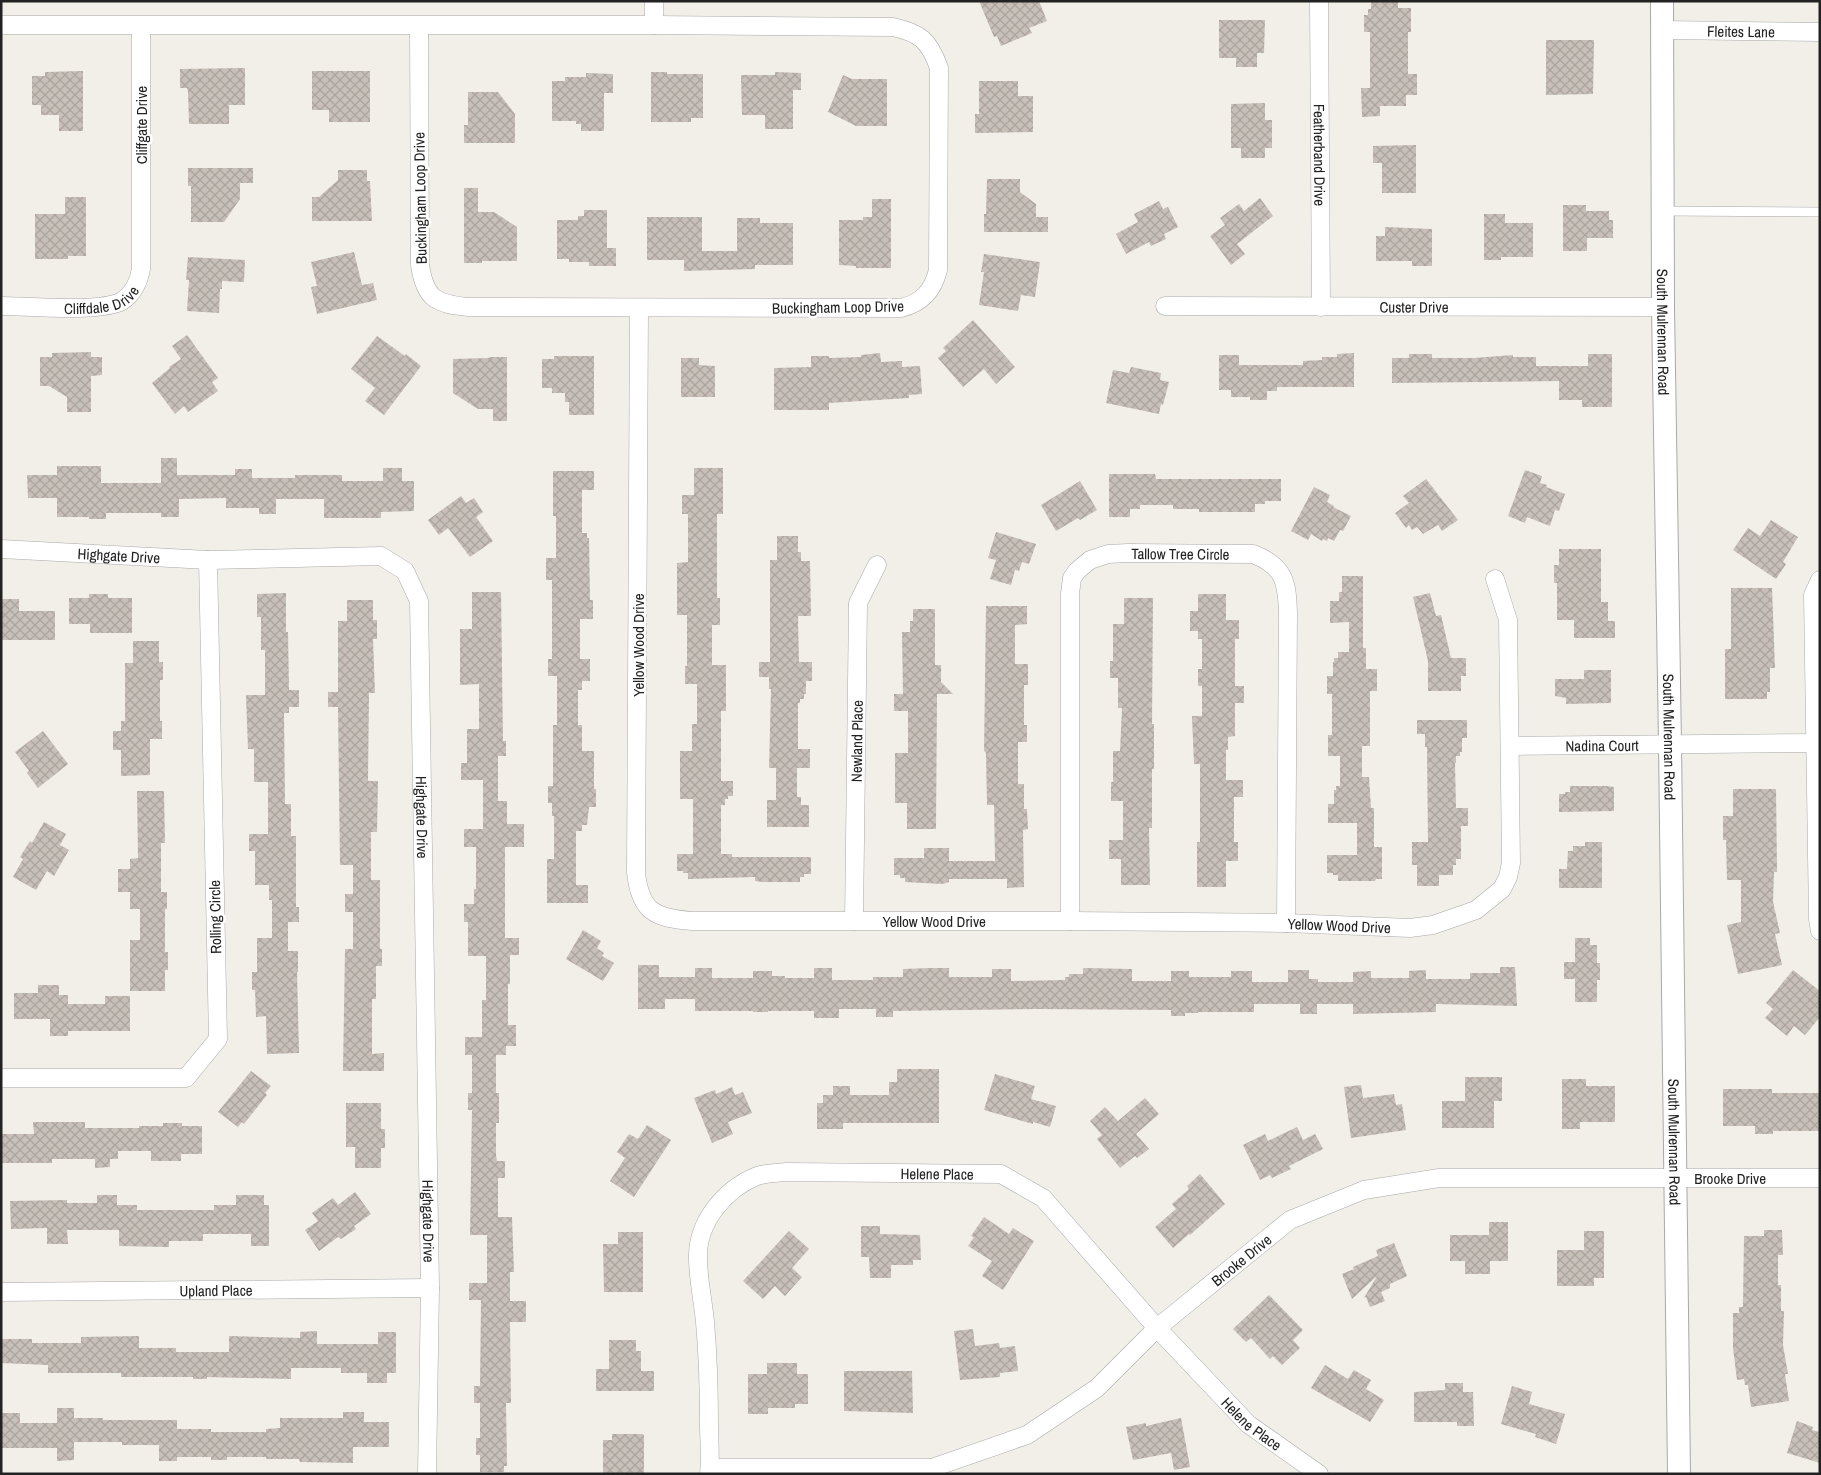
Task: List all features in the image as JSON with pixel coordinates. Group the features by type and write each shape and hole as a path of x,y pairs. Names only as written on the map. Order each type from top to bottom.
{"street":[{"path":"654,1 654,25"},
{"name":"Featherband Drive","path":"1319,1 1321,307"},
{"name":"South Mulrennan Road","path":"1662,1 1663,307 1679,1474"},
{"name":"Buckingham Loop Drive","path":"1,25 892,27 919,35 932,49 939,68 938,270 936,280 926,294 913,305 901,308 469,307 446,305 436,300 428,291 422,281 420,265 419,26"},
{"name":"Cliffgate Drive","path":"141,26 142,225"},
{"name":"Fleites Lane","path":"1662,30 1820,32"},
{"name":"Cliffdale Drive","path":"1,306 95,307 110,306 123,301 132,292 138,281 141,269 142,225"},
{"name":"Custer Drive","path":"1165,306 1663,307"},
{"name":"Yellow Wood Drive","path":"639,308 636,872 640,896 646,906 662,917 675,920 854,922 1286,923 1410,928 1433,925 1476,910 1502,889 1508,877 1511,863 1508,620 1495,579"},
{"name":"Highgate Drive","path":"1,549 208,560 381,556 404,571 419,601 430,1288 428,1474"},
{"name":"Tallow Tree Circle","path":"1070,921 1070,594 1072,578 1083,565 1098,556 1128,553 1253,554 1264,558 1272,564 1285,579 1287,588 1286,923"},
{"name":"Rolling Circle","path":"1,1078 186,1078 218,1039 208,560"},
{"name":"Newland Place","path":"854,922 858,603 877,565"},
{"path":"1820,580 1814,595 1818,919 1820,931"},
{"name":"Nadina Court","path":"1510,746 1816,743"},
{"name":"Helene Place","path":"709,1471 705,1321 698,1256 704,1228 716,1207 734,1189 758,1176 787,1172 1001,1174 1043,1198 1157,1328 1248,1424 1319,1474"},
{"name":"Brooke Drive","path":"709,1471 932,1468 1027,1435 1097,1388 1157,1328 1290,1220 1364,1190 1439,1178 1820,1178"},
{"name":"Upland Place","path":"1,1292 430,1288"}],"lane":[{"path":"1663,211 1820,212"}],"building":[{"path":"979,1 1039,1 1047,21 1029,28 1032,33 1001,46 997,36 994,37"},
{"path":"1371,1 1398,1 1398,8 1411,8 1411,32 1408,32 1408,74 1417,74 1417,95 1406,95 1406,106 1380,106 1380,116 1362,117 1361,88 1370,88 1370,32 1364,32 1364,15 1368,15 1368,9 1371,9"},
{"path":"1219,20 1265,20 1264,53 1257,53 1257,67 1236,67 1236,58 1219,58"},
{"path":"1546,40 1594,40 1593,94 1546,95"},
{"path":"245,68 245,105 229,105 229,124 189,124 188,92 187,88 180,88 180,69"},
{"path":"83,71 83,131 59,131 59,115 41,115 41,105 32,105 32,76 45,76 45,72"},
{"path":"312,71 370,71 370,122 329,122 329,110 312,110"},
{"path":"651,72 703,74 703,118 691,118 691,122 651,122"},
{"path":"775,72 801,73 801,90 793,90 793,129 765,129 765,115 742,115 741,75 775,75"},
{"path":"586,73 613,74 613,93 604,93 604,131 581,131 581,124 576,124 576,121 552,121 552,81 565,81 565,77 586,77"},
{"path":"843,75 852,79 887,79 887,126 856,126 828,112"},
{"path":"979,81 1018,81 1018,96 1033,96 1033,132 975,133 975,114 979,114"},
{"path":"468,92 498,92 515,114 515,143 464,143 464,125 468,125"},
{"path":"1265,103 1265,120 1272,120 1272,148 1265,148 1265,158 1241,158 1241,148 1231,148 1231,104"},
{"path":"1416,145 1416,193 1382,193 1382,163 1373,163 1373,146"},
{"path":"188,168 253,168 253,183 240,183 240,199 224,222 191,222 191,186 188,186"},
{"path":"338,170 367,170 367,181 370,181 372,221 312,221 312,197 319,197 338,180"},
{"path":"987,179 1020,179 1020,192 1036,204 1036,217 1048,217 1048,232 984,232"},
{"path":"464,188 478,188 478,212 494,212 517,227 517,261 464,263"},
{"path":"65,197 86,197 86,256 68,256 68,259 35,259 35,214 65,214"},
{"path":"1260,198 1273,216 1237,244 1245,254 1231,265 1210,236 1225,225 1220,218 1239,204 1244,211"},
{"path":"872,199 891,199 891,268 856,268 856,266 839,265 839,220 863,220 863,217 872,217"},
{"path":"1159,201 1163,209 1168,207 1178,227 1164,234 1166,239 1151,246 1149,242 1126,254 1116,234 1138,222 1134,214"},
{"path":"1563,205 1586,205 1586,211 1609,211 1609,220 1613,220 1613,238 1587,238 1587,251 1563,251"},
{"path":"584,210 607,210 607,248 616,248 616,266 589,266 589,262 569,262 569,259 557,259 557,220 578,220 578,216 584,216"},
{"path":"1484,214 1505,214 1505,223 1533,223 1533,257 1501,257 1501,260 1484,260"},
{"path":"647,217 702,217 702,251 737,251 737,218 760,218 760,223 793,223 793,265 755,265 755,269 684,271 684,260 647,260"},
{"path":"1385,227 1432,229 1432,266 1412,266 1412,261 1376,261 1376,236 1385,236"},
{"path":"354,252 362,285 373,283 377,300 317,314 311,287 317,286 311,262"},
{"path":"984,254 1040,262 1035,297 1021,295 1018,311 979,305 984,272 981,272"},
{"path":"188,257 245,260 244,282 222,281 219,313 187,311 189,280 186,280"},
{"path":"973,320 1015,367 996,384 984,369 963,387 938,358 946,351 943,348"},
{"path":"187,335 218,378 212,382 218,391 188,412 184,406 175,414 152,383 181,359 172,346"},
{"path":"377,336 421,366 384,415 365,401 375,388 351,369"},
{"path":"91,352 91,357 102,357 102,375 91,376 91,412 67,412 67,397 49,386 40,386 40,357 52,357 52,353"},
{"path":"880,353 881,362 902,361 902,367 920,366 922,394 909,395 909,398 829,403 829,410 774,410 774,368 811,367 811,356 829,356 829,358 861,357 861,355"},
{"path":"1354,353 1354,387 1277,387 1277,391 1267,391 1267,400 1250,400 1250,397 1231,397 1231,390 1219,390 1219,355 1239,355 1239,365 1303,365 1303,361 1322,360 1322,357 1337,357 1337,354"},
{"path":"1409,354 1432,354 1432,358 1474,358 1513,355 1513,357 1536,357 1536,366 1588,366 1588,354 1612,354 1612,407 1582,407 1582,400 1559,400 1559,381 1392,383 1392,358 1409,358"},
{"path":"554,356 594,356 594,415 569,415 569,402 565,402 565,393 552,393 552,388 542,388 542,359 554,359"},
{"path":"507,357 507,421 493,421 493,409 478,409 453,393 453,359"},
{"path":"681,358 699,358 699,365 715,366 715,397 681,397"},
{"path":"1131,367 1161,373 1160,380 1169,382 1159,414 1106,403 1113,370 1129,373"},
{"path":"161,458 177,458 177,475 235,475 235,469 252,469 252,478 295,478 295,475 342,475 342,481 383,481 383,468 402,468 402,481 414,481 414,511 381,512 381,518 324,518 324,499 276,499 276,514 259,514 259,508 226,508 226,498 179,499 179,517 161,517 161,513 106,513 106,519 89,519 89,517 57,517 57,498 28,498 27,475 57,475 57,466 101,466 101,483 161,483"},
{"path":"694,468 723,468 723,514 717,514 717,598 720,598 720,625 712,625 712,665 726,665 726,711 721,711 721,781 733,781 733,796 728,796 728,799 725,799 725,805 721,805 721,854 732,854 732,857 811,857 811,874 804,874 804,877 800,877 800,882 763,882 755,881 755,877 688,879 688,873 677,871 677,854 693,854 693,799 680,799 680,751 692,751 692,724 697,724 697,684 685,684 687,615 677,615 677,563 688,562 688,514 682,514 682,495 694,495"},
{"path":"1525,470 1542,476 1540,483 1547,485 1546,487 1565,494 1559,511 1555,510 1550,526 1527,517 1525,523 1508,516"},
{"path":"553,471 594,471 594,490 582,490 582,533 587,533 587,538 589,538 590,600 593,600 593,619 580,619 580,659 590,659 590,681 582,681 582,690 578,690 578,725 582,725 582,751 594,751 596,807 589,807 587,825 582,825 582,831 576,831 576,885 588,885 588,903 547,903 547,859 554,859 554,816 552,816 552,803 548,803 548,786 553,786 553,725 557,725 557,676 548,676 548,659 552,659 552,580 546,580 546,558 556,558 556,516 553,516"},
{"path":"1109,474 1155,474 1156,479 1281,479 1281,501 1265,501 1265,504 1255,504 1255,512 1199,512 1199,509 1173,509 1173,505 1140,505 1140,509 1130,509 1130,517 1109,517"},
{"path":"1426,479 1458,520 1442,531 1438,525 1423,534 1417,527 1412,530 1409,525 1406,528 1395,513 1409,503 1403,496"},
{"path":"1080,481 1097,510 1080,520 1078,518 1056,531 1041,505"},
{"path":"1314,487 1330,495 1327,502 1333,507 1351,516 1343,531 1340,530 1334,541 1328,538 1327,541 1323,539 1322,541 1311,534 1308,540 1291,531"},
{"path":"461,496 466,503 474,498 483,512 476,517 493,541 470,557 448,528 439,535 428,520"},
{"path":"1771,520 1798,537 1783,562 1786,564 1776,579 1733,550 1748,528 1760,536"},
{"path":"996,532 1036,544 1029,564 1022,562 1019,571 1015,570 1011,585 990,579 996,560 988,558"},
{"path":"777,536 798,536 798,552 801,552 801,561 810,561 811,616 798,616 799,662 812,662 812,681 806,681 806,694 804,694 804,699 800,699 800,703 798,703 798,749 810,749 810,768 797,768 797,797 801,797 801,805 809,805 809,827 767,827 767,800 776,800 776,768 769,768 771,689 769,689 769,677 759,677 759,662 770,662 770,560 777,560"},
{"path":"1559,549 1601,549 1601,602 1608,602 1608,621 1615,621 1615,638 1574,638 1574,620 1557,620 1557,583 1554,583 1554,565 1559,565"},
{"path":"1342,576 1363,576 1363,648 1366,648 1366,669 1377,669 1377,691 1370,691 1370,746 1362,746 1362,777 1369,777 1371,808 1374,808 1374,847 1382,847 1382,879 1376,879 1375,881 1338,881 1338,875 1327,873 1327,855 1357,855 1357,823 1328,823 1328,804 1334,804 1334,790 1336,790 1336,786 1340,786 1340,756 1328,756 1328,735 1332,735 1332,694 1327,694 1327,676 1333,676 1333,662 1334,658 1338,658 1338,652 1349,652 1349,622 1330,623 1330,601 1339,601 1339,592 1342,592"},
{"path":"1731,588 1772,588 1775,668 1770,668 1770,692 1767,692 1767,699 1725,699 1725,649 1731,649"},
{"path":"472,592 501,592 503,741 506,741 506,756 498,756 498,801 507,801 507,824 524,824 524,847 505,847 505,938 519,938 519,955 510,955 510,984 508,984 508,1025 516,1025 516,1046 506,1046 506,1055 496,1055 496,1093 499,1093 499,1123 496,1123 496,1155 497,1161 505,1161 505,1178 498,1178 498,1217 512,1217 514,1272 510,1272 510,1301 526,1301 526,1322 510,1322 511,1403 506,1403 507,1466 504,1466 504,1472 480,1472 480,1455 476,1455 476,1438 480,1438 480,1403 474,1403 474,1386 480,1386 481,1300 469,1300 469,1283 487,1283 487,1235 470,1235 472,1110 468,1110 468,1093 472,1093 472,1055 465,1055 465,1037 482,1037 482,1000 486,1000 486,956 468,956 468,922 464,922 464,904 474,904 476,847 464,847 464,829 483,829 483,780 461,780 461,763 467,763 467,729 479,729 479,684 460,685 460,629 472,629"},
{"path":"286,593 289,690 299,690 299,707 289,707 289,713 284,713 285,804 291,804 291,836 296,836 296,907 299,907 299,922 288,922 288,951 298,951 299,1053 267,1054 266,1016 256,1017 255,990 252,990 252,972 257,972 257,938 272,938 272,900 269,900 269,885 255,885 255,851 249,851 249,834 268,834 268,782 254,782 254,749 248,749 246,695 265,695 265,650 261,650 261,617 257,617 257,594"},
{"path":"1430,593 1436,616 1441,615 1451,658 1466,658 1466,676 1461,676 1461,691 1428,691 1428,661 1413,597"},
{"path":"89,594 108,594 108,598 132,598 132,633 90,633 90,624 69,624 69,598 89,598"},
{"path":"1198,594 1226,594 1226,620 1239,620 1239,639 1235,639 1235,686 1244,686 1244,703 1235,703 1235,736 1228,737 1226,780 1243,780 1243,797 1234,797 1234,842 1238,842 1238,861 1226,861 1226,887 1197,887 1197,842 1200,842 1200,764 1194,764 1192,716 1202,716 1202,686 1198,686 1198,669 1202,669 1202,639 1198,639 1198,631 1190,631 1190,611 1198,611"},
{"path":"1124,598 1153,598 1152,724 1154,724 1154,769 1152,769 1152,828 1149,828 1150,885 1121,885 1121,859 1109,859 1109,840 1123,840 1123,801 1111,801 1113,751 1120,751 1122,708 1118,708 1118,678 1110,678 1110,661 1113,661 1113,624 1124,624"},
{"path":"1,599 19,599 19,611 55,611 55,640 1,640"},
{"path":"347,600 373,600 373,620 377,620 377,639 373,639 375,693 369,693 368,781 378,781 377,832 371,832 371,880 380,880 380,949 382,949 382,966 376,966 376,999 372,999 372,1054 384,1053 384,1071 343,1071 345,949 353,949 353,912 345,912 345,894 353,894 353,865 340,865 338,707 328,707 328,692 338,692 338,621 347,621"},
{"path":"986,606 1027,606 1027,624 1015,625 1015,664 1028,664 1028,685 1024,685 1024,725 1027,725 1027,742 1018,742 1018,784 1024,784 1024,809 1027,809 1028,829 1023,830 1024,887 1007,888 1007,879 949,879 949,882 942,884 905,882 905,878 900,878 900,875 894,875 894,858 924,858 924,848 949,848 949,861 995,861 994,805 987,805 986,753 984,751"},
{"path":"913,609 935,609 935,665 941,665 941,682 953,694 937,694 936,829 907,829 907,803 895,803 895,753 908,753 908,711 894,711 894,694 903,694 902,632 910,632 910,621 913,621"},
{"path":"133,641 159,641 159,662 163,662 163,680 160,680 162,739 150,739 150,775 121,776 121,750 113,750 113,731 121,731 121,721 125,721 125,663 133,663"},
{"path":"1584,670 1611,670 1611,703 1566,704 1566,698 1555,696 1555,679 1584,679"},
{"path":"1417,720 1467,720 1467,738 1462,738 1462,752 1460,752 1460,756 1456,756 1455,763 1456,808 1468,808 1468,826 1461,826 1461,859 1456,859 1456,865 1453,865 1453,875 1439,875 1439,886 1417,886 1417,865 1412,865 1412,842 1428,842 1427,747 1425,747 1425,734 1417,734"},
{"path":"43,731 68,764 38,788 27,773 29,771 15,752"},
{"path":"1570,786 1614,787 1614,811 1559,812 1559,794 1570,792"},
{"path":"1733,789 1776,789 1777,872 1774,872 1773,902 1780,933 1775,934 1782,965 1738,974 1727,925 1741,922 1741,880 1727,880 1726,840 1723,840 1723,816 1733,816"},
{"path":"137,791 164,791 165,843 161,843 161,892 167,892 165,952 168,952 168,970 165,970 165,991 130,991 130,940 140,940 140,909 130,909 130,892 118,892 118,869 130,869 130,859 138,858"},
{"path":"44,822 66,834 60,845 69,850 54,876 47,871 36,890 13,877 23,859 20,857 30,841 32,843"},
{"path":"1585,842 1602,842 1602,888 1559,888 1559,869 1567,869 1568,851 1573,851 1573,846 1585,846"},
{"path":"583,930 601,941 597,948 604,953 602,956 614,963 603,981 566,959"},
{"path":"1575,938 1590,938 1590,945 1597,945 1597,963 1600,963 1600,980 1597,980 1597,1002 1575,1002 1575,979 1564,979 1564,962 1575,962"},
{"path":"638,965 659,965 659,977 695,977 695,968 712,968 712,978 753,978 753,971 772,971 772,976 814,978 814,968 832,968 832,980 873,980 873,977 903,977 903,969 949,968 949,977 992,977 992,969 1011,969 1011,981 1065,980 1065,977 1069,977 1069,974 1083,974 1083,968 1132,969 1132,981 1171,981 1171,971 1189,971 1189,977 1231,977 1231,971 1252,971 1252,982 1288,982 1288,970 1309,970 1309,979 1318,979 1318,982 1353,982 1353,972 1371,971 1371,978 1409,978 1409,971 1426,970 1426,979 1470,979 1470,973 1500,973 1500,967 1515,967 1517,1006 1436,1004 1436,1012 1353,1014 1353,1004 1317,1004 1317,1014 1300,1014 1300,1004 1254,1004 1254,1012 1198,1012 1185,1013 1185,1016 1171,1016 1171,1010 1037,1009 893,1011 893,1017 876,1017 876,1009 839,1009 839,1018 814,1018 814,1011 695,1011 695,999 665,999 665,1009 638,1009"},
{"path":"1793,970 1820,991 1820,1017 1805,1035 1794,1026 1787,1036 1765,1018 1773,1009 1766,1003"},
{"path":"38,985 59,985 59,995 68,995 68,1004 105,1004 105,996 130,996 130,1031 68,1031 68,1036 50,1036 50,1019 14,1019 14,993 38,993"},
{"path":"897,1069 939,1069 939,1123 843,1123 843,1129 817,1129 817,1103 823,1103 823,1095 833,1095 833,1086 850,1086 850,1095 889,1095 889,1082 897,1082"},
{"path":"251,1071 271,1086 265,1093 267,1095 244,1124 242,1122 238,1127 218,1112"},
{"path":"995,1074 1035,1086 1031,1099 1056,1106 1050,1127 984,1110"},
{"path":"1465,1077 1502,1077 1502,1101 1494,1101 1494,1128 1442,1128 1442,1101 1465,1101"},
{"path":"1562,1079 1586,1079 1586,1086 1615,1086 1615,1122 1580,1122 1580,1129 1562,1129"},
{"path":"1361,1085 1363,1098 1394,1094 1396,1105 1402,1104 1406,1130 1351,1138 1344,1087"},
{"path":"732,1087 735,1095 743,1092 752,1113 728,1122 733,1134 712,1143 694,1098 715,1090 716,1094"},
{"path":"1723,1089 1772,1089 1772,1093 1820,1093 1820,1131 1773,1131 1773,1134 1755,1134 1755,1126 1723,1126"},
{"path":"1145,1098 1159,1114 1136,1134 1149,1149 1137,1158 1135,1156 1120,1168 1097,1139 1102,1135 1090,1121 1105,1107 1118,1121"},
{"path":"346,1103 381,1103 381,1129 385,1129 385,1148 381,1148 381,1168 355,1168 355,1147 346,1147"},
{"path":"33,1122 85,1122 85,1128 139,1128 139,1126 163,1126 163,1123 182,1123 182,1126 202,1126 202,1154 181,1154 181,1161 151,1161 151,1151 118,1151 118,1159 110,1159 110,1167 95,1168 95,1159 52,1159 52,1163 1,1163 1,1134 34,1134"},
{"path":"647,1125 671,1140 634,1197 610,1181 625,1158 617,1152 629,1134 638,1139"},
{"path":"1297,1127 1303,1140 1315,1134 1323,1149 1289,1166 1291,1169 1272,1178 1270,1175 1260,1180 1243,1145 1265,1134 1268,1141"},
{"path":"1200,1174 1225,1204 1173,1248 1155,1227 1176,1209 1172,1204 1189,1189 1187,1186"},
{"path":"355,1192 371,1214 354,1226 356,1229 341,1239 338,1237 319,1251 305,1230 318,1221 312,1213 333,1198 338,1205"},
{"path":"97,1195 117,1195 117,1205 137,1205 137,1210 214,1210 214,1205 236,1205 236,1195 264,1195 264,1205 269,1205 269,1246 251,1246 251,1234 203,1234 203,1241 169,1241 169,1247 119,1246 119,1230 67,1230 68,1244 47,1244 47,1228 11,1229 10,1201 67,1200 67,1203 97,1203"},
{"path":"984,1217 1009,1234 1013,1228 1034,1241 1003,1290 982,1276 992,1261 968,1246 974,1237 971,1236"},
{"path":"1489,1222 1508,1222 1508,1261 1490,1261 1490,1274 1465,1274 1465,1261 1450,1261 1450,1235 1489,1235"},
{"path":"861,1226 880,1226 880,1234 920,1235 921,1260 913,1260 913,1265 891,1265 891,1278 870,1278 869,1257 861,1257"},
{"path":"1764,1230 1782,1230 1783,1255 1778,1255 1778,1285 1781,1285 1781,1311 1784,1311 1783,1345 1788,1374 1785,1374 1789,1401 1751,1407 1748,1385 1745,1385 1744,1379 1737,1380 1733,1348 1733,1313 1739,1313 1739,1307 1743,1307 1744,1236 1764,1236"},
{"path":"789,1231 809,1249 792,1268 802,1277 785,1296 775,1286 763,1299 743,1281"},
{"path":"1584,1231 1604,1231 1604,1278 1594,1278 1594,1286 1557,1286 1557,1250 1584,1250"},
{"path":"618,1232 643,1232 643,1292 604,1292 603,1244 618,1244"},
{"path":"1394,1243 1407,1276 1390,1284 1390,1288 1381,1292 1385,1301 1370,1307 1366,1297 1364,1298 1377,1276 1352,1299 1342,1274 1378,1256 1376,1250"},
{"path":"1269,1295 1303,1330 1293,1340 1300,1348 1282,1365 1273,1356 1270,1359 1251,1338 1246,1342 1233,1329"},
{"path":"973,1329 975,1346 999,1343 1000,1348 1015,1346 1018,1371 1000,1373 1000,1377 960,1380 954,1331"},
{"path":"317,1331 317,1344 378,1344 378,1332 396,1332 396,1373 387,1373 387,1383 367,1383 367,1373 341,1373 341,1368 291,1368 291,1379 207,1377 207,1379 193,1379 193,1377 121,1377 121,1373 48,1373 48,1365 1,1363 1,1339 32,1339 32,1343 81,1343 81,1337 139,1336 139,1348 176,1348 176,1352 229,1352 229,1336 300,1338 300,1332"},
{"path":"609,1340 636,1340 636,1351 641,1351 641,1371 654,1371 654,1391 596,1391 596,1369 609,1369"},
{"path":"767,1363 797,1363 797,1374 808,1374 808,1404 795,1404 795,1408 768,1408 768,1414 748,1414 748,1374 767,1374"},
{"path":"1325,1365 1348,1379 1354,1370 1371,1380 1366,1389 1384,1400 1370,1422 1311,1388"},
{"path":"844,1371 912,1371 913,1413 844,1411"},
{"path":"1445,1383 1463,1383 1463,1392 1473,1392 1474,1426 1457,1426 1457,1422 1414,1422 1414,1392 1445,1390"},
{"path":"1512,1386 1532,1392 1529,1404 1565,1414 1556,1444 1535,1437 1536,1434 1501,1424"},
{"path":"57,1408 74,1408 74,1418 177,1420 177,1429 211,1429 211,1432 266,1432 266,1429 280,1428 280,1418 343,1418 343,1412 364,1412 364,1422 389,1422 389,1447 353,1447 353,1463 300,1462 299,1459 266,1459 266,1457 227,1457 227,1460 211,1460 211,1457 177,1457 177,1461 159,1461 159,1445 122,1445 122,1442 74,1442 74,1460 57,1461 57,1448 1,1448 1,1413 20,1413 20,1423 57,1423"},
{"path":"1181,1418 1190,1467 1174,1470 1171,1453 1133,1460 1126,1427 1146,1423 1146,1426"},
{"path":"1797,1421 1813,1427 1812,1430 1820,1432 1820,1463 1787,1453"},
{"path":"612,1434 644,1435 644,1474 603,1474 603,1440 612,1440"}]}
